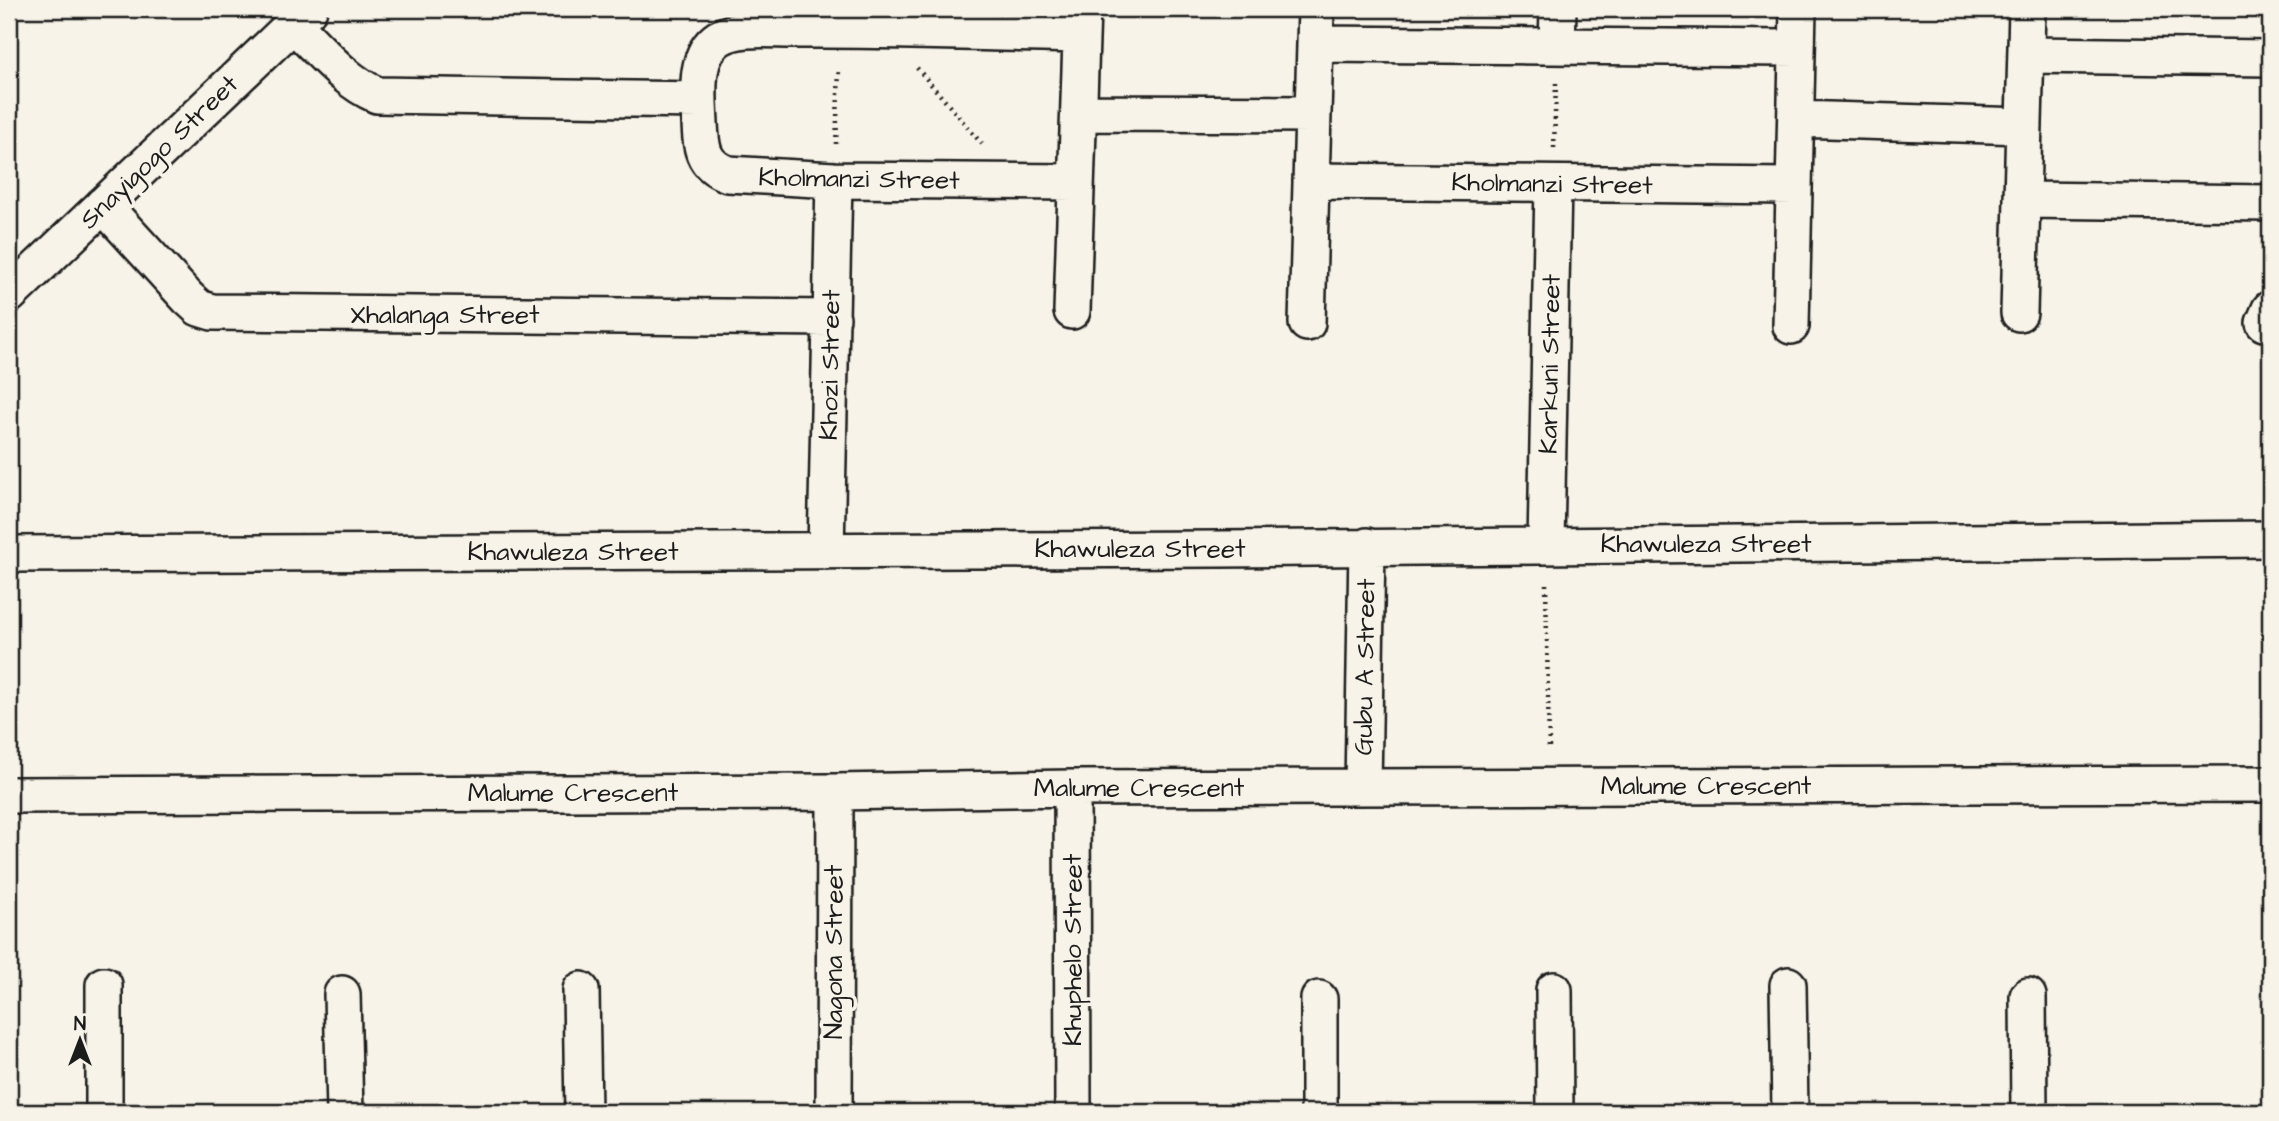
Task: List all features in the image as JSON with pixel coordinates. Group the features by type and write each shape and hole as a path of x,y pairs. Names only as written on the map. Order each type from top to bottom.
{"street":[{"path":"1307,323 1316,9"},
{"path":"1557,46 1558,9"},
{"path":"1791,326 1798,9"},
{"path":"2019,313 2027,9"},
{"path":"301,17 352,80 377,95 699,100"},
{"name":"Snayigogo Street","path":"9,295 301,17"},
{"name":"Kholmanzi Street","path":"1072,311 1082,22 841,19 720,38 710,46 704,57 700,71 701,141 704,154 717,170 740,176 834,180 1076,182"},
{"path":"1315,44 1797,48"},
{"path":"2026,55 2270,58"},
{"path":"1079,113 1312,114"},
{"path":"1796,119 2024,126"},
{"name":"Khozi Street","path":"826,551 834,180"},
{"name":"Kholmanzi Street","path":"1311,181 1794,186"},
{"name":"Karkuni Street","path":"1546,545 1553,184"},
{"path":"2023,200 2270,203"},
{"name":"Xhalanga Street","path":"103,205 188,298 199,308 212,312 832,318"},
{"name":"Khawuleza Street","path":"9,554 826,551 2270,539"},
{"name":"Gubu A Street","path":"1363,787 1367,546"},
{"name":"Malume Crescent","path":"9,795 2270,784"},
{"name":"Khuphelo Street","path":"1072,788 1073,1112"},
{"name":"Nagona Street","path":"834,1112 835,792"},
{"path":"104,985 104,1112"},
{"path":"1788,985 1790,1112"},
{"path":"581,990 583,1112"},
{"path":"1554,990 1555,1112"},
{"path":"342,994 345,1112"},
{"path":"2028,996 2029,1112"},
{"path":"1319,999 1319,1112"}],"path":[{"path":"834,180 841,19"},
{"path":"1553,184 1557,46"},
{"path":"916,68 1015,181"},
{"path":"1546,545 1550,786"}]}
